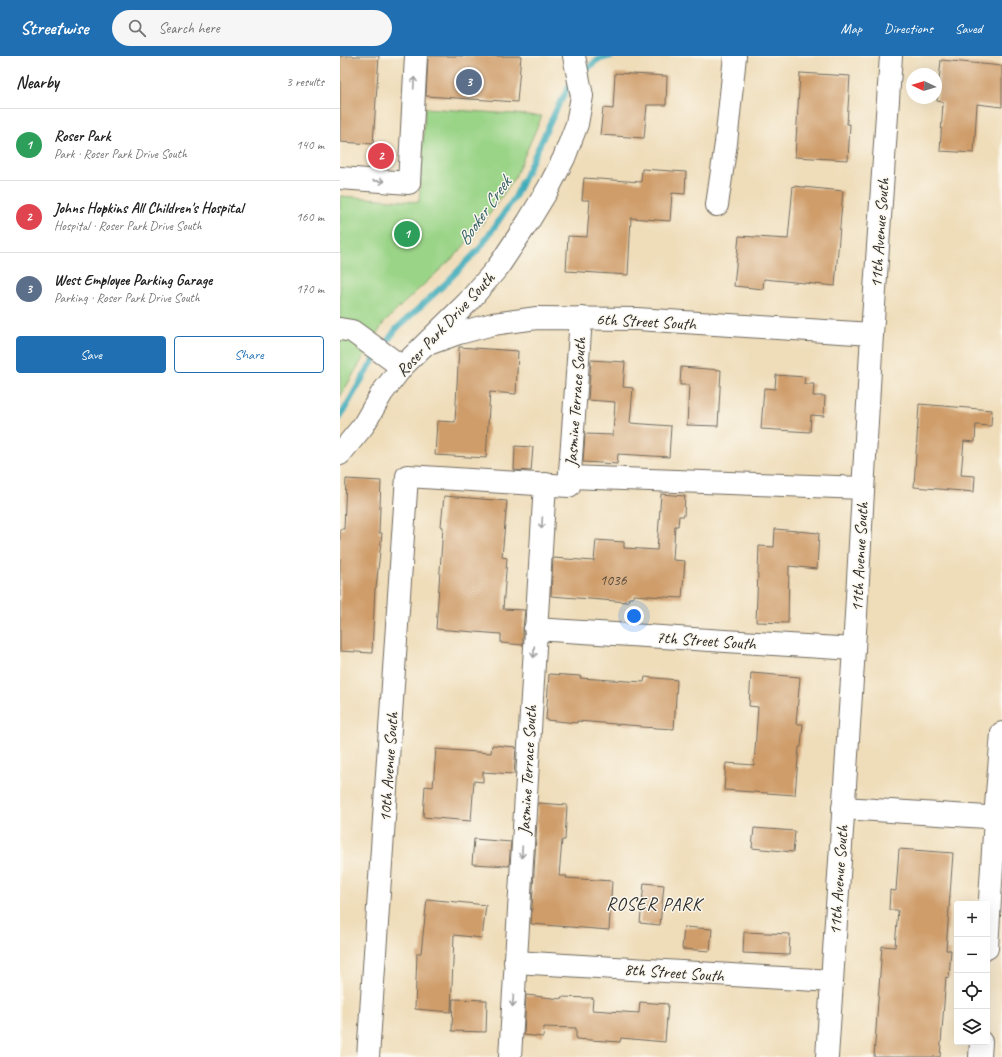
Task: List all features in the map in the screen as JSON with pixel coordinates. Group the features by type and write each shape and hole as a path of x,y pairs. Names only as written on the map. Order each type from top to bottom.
{"street":[{"path":"340,178 408,183 416,56"},
{"name":"Roser Park Drive South","path":"340,454 363,426 382,393 395,361 425,345 468,302 498,267 548,189 564,158 577,124 582,96 574,56"},
{"path":"717,205 726,143 733,81 734,56"},
{"name":"11th Avenue South","path":"827,1057 854,649 872,334 891,56"},
{"name":"6th Street South","path":"425,345 459,333 493,324 537,318 645,320 872,334"},
{"name":"Jasmine Terrace South","path":"570,481 581,318"},
{"path":"340,329 352,331 395,361"},
{"name":"10th Avenue South","path":"368,1057 407,476 545,484"},
{"path":"545,484 570,481 863,488"},
{"name":"Jasmine Terrace South","path":"510,1057 545,484"},
{"name":"7th Street South","path":"535,629 854,649"},
{"path":"988,937 998,818 1002,733"},
{"path":"843,808 998,818"},
{"name":"8th Street South","path":"516,962 832,981"},
{"path":"980,1057 981,1045"}],"green space":[{"path":"425,108 542,116 515,177 489,215 458,253 383,324 340,397 340,196 419,202"}],"building":[{"path":"340,56 379,56 373,144 340,142"},
{"path":"428,56 521,56 517,102 426,96"},
{"path":"941,60 1002,66 1002,107 977,104 974,153 940,151 943,102 942,68 940,68"},
{"path":"615,73 667,76 666,105 647,105 644,138 600,135 603,108 613,109"},
{"path":"800,73 850,76 847,124 850,124 848,160 795,157"},
{"path":"642,169 686,172 685,194 672,193 670,221 631,218 628,275 566,271 568,236 587,237 590,200 582,200 584,178 641,182"},
{"path":"793,186 843,191 835,286 764,279 763,289 734,286 739,236 788,239"},
{"path":"459,347 518,351 516,394 490,392 486,458 435,455 437,421 455,422"},
{"path":"591,360 625,362 623,387 633,388 630,423 671,426 669,457 618,454 617,464 583,462 585,434 613,435 615,402 588,400"},
{"path":"681,367 721,370 718,426 687,425 689,385 680,385"},
{"path":"776,375 805,377 804,384 814,384 813,396 825,396 824,416 811,415 810,432 761,429 764,388 775,389"},
{"path":"919,404 992,410 991,426 976,425 975,442 964,441 961,475 975,476 974,492 914,487"},
{"path":"515,446 533,447 531,471 514,470"},
{"path":"346,479 381,481 379,533 382,533 375,588 372,653 340,651 340,529 344,529"},
{"path":"661,494 685,496 684,516 679,516 678,526 675,526 673,560 685,561 682,598 633,595 633,598 629,598 628,602 551,596 553,558 594,561 596,540 624,542 624,548 657,550"},
{"path":"444,496 507,501 502,557 507,558 503,609 525,610 523,645 501,643 501,634 436,629"},
{"path":"775,529 819,533 817,569 789,566 788,623 756,622 759,546 774,547"},
{"path":"751,673 800,677 796,724 803,724 801,747 799,747 795,795 724,790 726,763 754,765 758,707 749,706"},
{"path":"549,674 581,676 580,678 644,682 645,677 677,680 674,729 546,720"},
{"path":"492,745 516,747 514,774 483,772 483,782 474,781 471,821 423,817 425,786 433,787 436,749 491,753"},
{"path":"538,803 567,805 565,840 562,840 559,876 567,876 566,878 612,881 609,930 531,924"},
{"path":"754,828 795,831 793,852 752,848"},
{"path":"474,839 511,842 509,866 472,864"},
{"path":"899,849 953,853 946,950 951,950 949,978 946,977 940,1057 874,1057 882,946 895,947 898,910 889,910 890,890 896,891"},
{"path":"644,883 664,885 660,925 640,923"},
{"path":"427,899 486,905 482,938 454,935 451,1012 415,1009 417,953 421,953"},
{"path":"684,927 712,929 710,951 682,949"},
{"path":"744,932 790,934 789,955 743,953"},
{"path":"526,995 561,999 561,997 593,998 592,1010 639,1013 640,1002 668,1004 665,1042 621,1038 620,1042 576,1039 576,1028 544,1027 543,1037 524,1035"},
{"path":"453,999 487,1000 486,1032 452,1031"}],"waterway":[{"name":"Booker Creek","path":"582,74 597,60 611,56"},
{"name":"Booker Creek","path":"340,417 369,367 396,329 445,284 480,248 515,197 558,106 573,82"}],"place":[{"name":"West Employee Parking Garage","path":"469,82"},
{"name":"Johns Hopkins All Children's Hospital","path":"381,156"},
{"name":"Roser Park","path":"407,234"}],"district":[{"name":"ROSER PARK","path":"654,904"}]}
